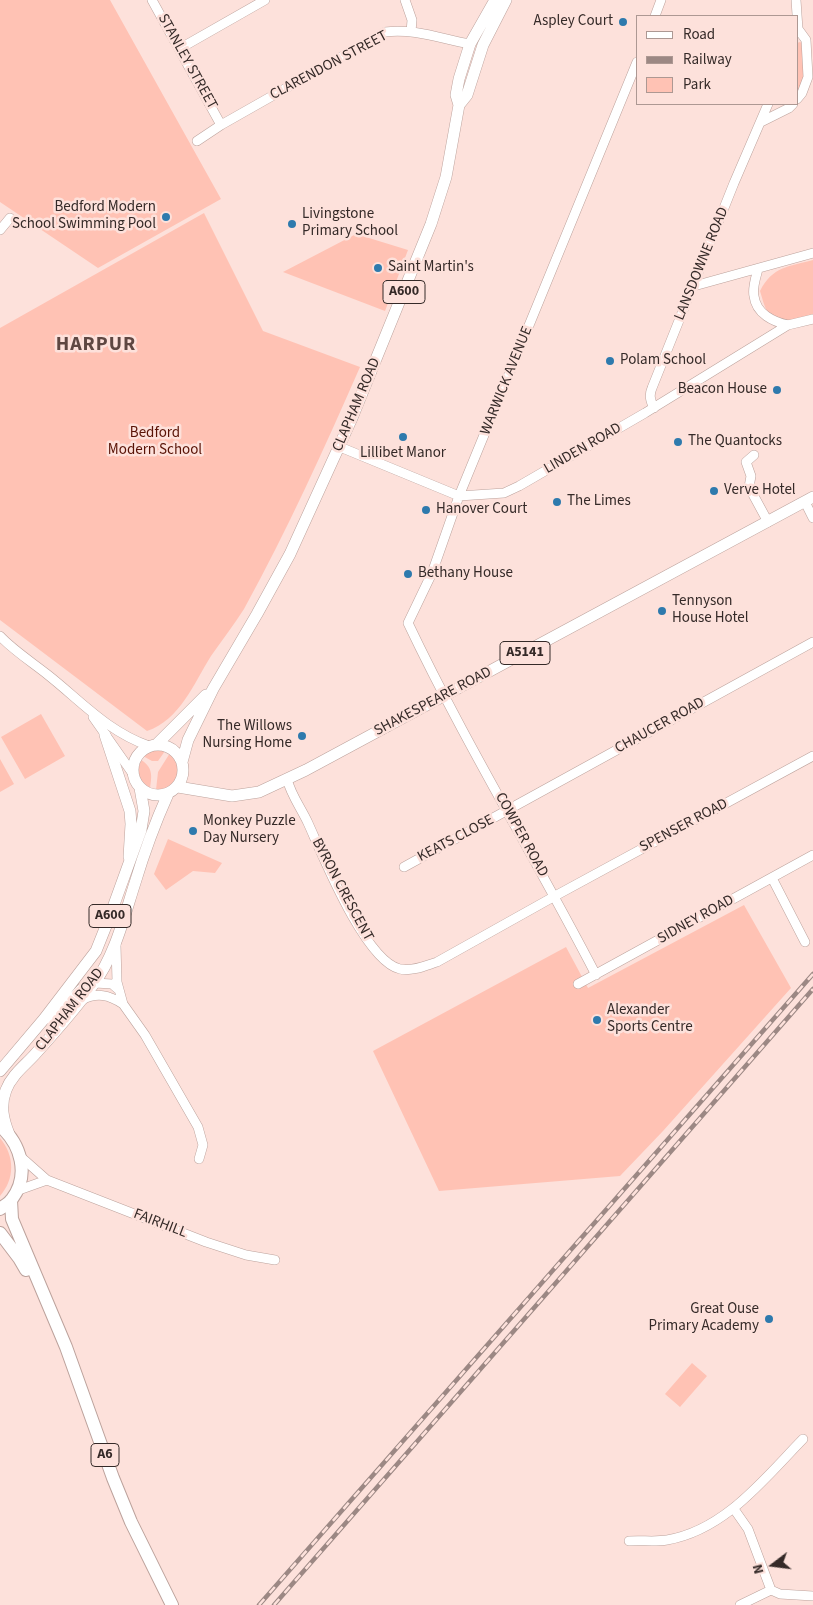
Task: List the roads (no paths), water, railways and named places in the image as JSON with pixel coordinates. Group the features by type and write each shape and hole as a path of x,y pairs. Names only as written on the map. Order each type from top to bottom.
{"highway":[{"path":"0,1209 14,1196 21,1177 21,1157 18,1147 5,1130"},
{"name":"A6","path":"14,1196 12,1219 66,1347 113,1478 131,1522 172,1605"},
{"name":"A6","path":"0,1233 19,1258 46,1302"}],"main road":[{"name":"CLAPHAM ROAD","path":"183,766 191,734 213,689 258,614 290,554 340,447 431,224 446,177 459,105 456,95 459,79 470,44 495,0"},
{"name":"CLAPHAM ROAD","path":"459,105 467,96 483,44 506,0"},
{"name":"SHAKESPEARE ROAD","path":"178,787 232,796 260,792 306,770 809,500"},
{"name":"CLAPHAM ROAD","path":"152,746 213,689"},
{"path":"105,735 130,811 129,861"},
{"path":"152,746 170,748 175,752 183,766 204,791"},
{"name":"A600","path":"140,788 133,774 135,761 137,755 152,746"},
{"name":"A600","path":"178,787 183,776 183,766"},
{"path":"140,788 154,796 168,794 178,787"},
{"name":"CLAPHAM ROAD","path":"0,1071 44,1020 96,951 129,861 136,847 144,818 140,788"},
{"name":"CLAPHAM ROAD","path":"5,1130 2,1110 8,1084 82,1000 103,970 116,942 141,864 168,794"},
{"path":"44,1020 61,1011 84,987 95,983"}],"street":[{"name":"STANLEY STREET","path":"152,0 221,125"},
{"path":"179,49 265,0"},
{"path":"405,0 412,20 411,32"},
{"path":"655,15 661,0"},
{"path":"796,0 797,15"},
{"name":"CLARENDON STREET","path":"197,141 221,125 385,32 398,30 470,44"},
{"path":"798,31 806,40 808,77 802,93 798,98"},
{"name":"WARWICK AVENUE","path":"445,696 408,623 432,573 459,496 636,64"},
{"name":"LANSDOWNE ROAD","path":"654,408 650,400 650,394 734,183 768,105"},
{"path":"761,122 792,105"},
{"path":"0,230 10,218"},
{"path":"694,286 813,253"},
{"path":"758,269 753,298 760,311 775,323 788,325"},
{"name":"LINDEN ROAD","path":"340,447 459,496 504,493 654,408 788,325 813,319"},
{"path":"754,455 746,462 751,476 749,487 768,522"},
{"path":"809,500 813,518"},
{"path":"0,637 67,690 90,712 126,736 152,746"},
{"name":"CHAUCER ROAD","path":"507,811 813,642"},
{"name":"COWPER ROAD","path":"445,696 555,896 596,975"},
{"path":"90,712 133,774"},
{"name":"SPENSER ROAD","path":"555,896 813,756"},
{"name":"BYRON CRESCENT","path":"287,779 290,792 307,820 351,912 372,947 386,962 401,970 420,968 437,962 555,896"},
{"name":"KEATS CLOSE","path":"404,867 507,811"},
{"name":"SIDNEY ROAD","path":"578,984 813,855"},
{"path":"772,878 805,942"},
{"path":"116,942 116,972 123,1004 145,1036 198,1127 203,1145 199,1159"},
{"path":"95,983 112,984 119,990"},
{"path":"82,1000 89,996 103,994 123,1004"},
{"name":"FAIRHILL","path":"21,1157 47,1180 206,1242 246,1255 275,1260"},
{"path":"14,1196 47,1180"},
{"path":"629,1540 667,1540 707,1526 734,1509 803,1439"},
{"path":"734,1509 748,1529 771,1590 780,1594 810,1599"},
{"path":"740,1605 771,1590"}],"railway":[{"path":"259,1605 813,974"},
{"path":"274,1605 813,989"}],"place":[{"name":"Aspley Court","path":"623,22"},
{"name":"Bedford Modern School Swimming Pool","path":"166,217"},
{"name":"Livingstone Primary School","path":"292,224"},
{"name":"Saint Martin's","path":"378,268"},
{"name":"Polam School","path":"610,361"},
{"name":"Beacon House","path":"777,390"},
{"name":"Lillibet Manor","path":"403,437"},
{"name":"The Quantocks","path":"678,442"},
{"name":"Verve Hotel","path":"714,491"},
{"name":"The Limes","path":"557,502"},
{"name":"Hanover Court","path":"426,510"},
{"name":"Bethany House","path":"408,574"},
{"name":"Tennyson House Hotel","path":"662,611"},
{"name":"The Willows Nursing Home","path":"302,736"},
{"name":"Monkey Puzzle Day Nursery","path":"193,831"},
{"name":"Alexander Sports Centre","path":"597,1020"},
{"name":"Great Ouse Primary Academy","path":"769,1319"}],"district":[{"name":"HARPUR","path":"96,346"}],"park label":[{"name":"Bedford Modern School","path":"155,442"}]}
